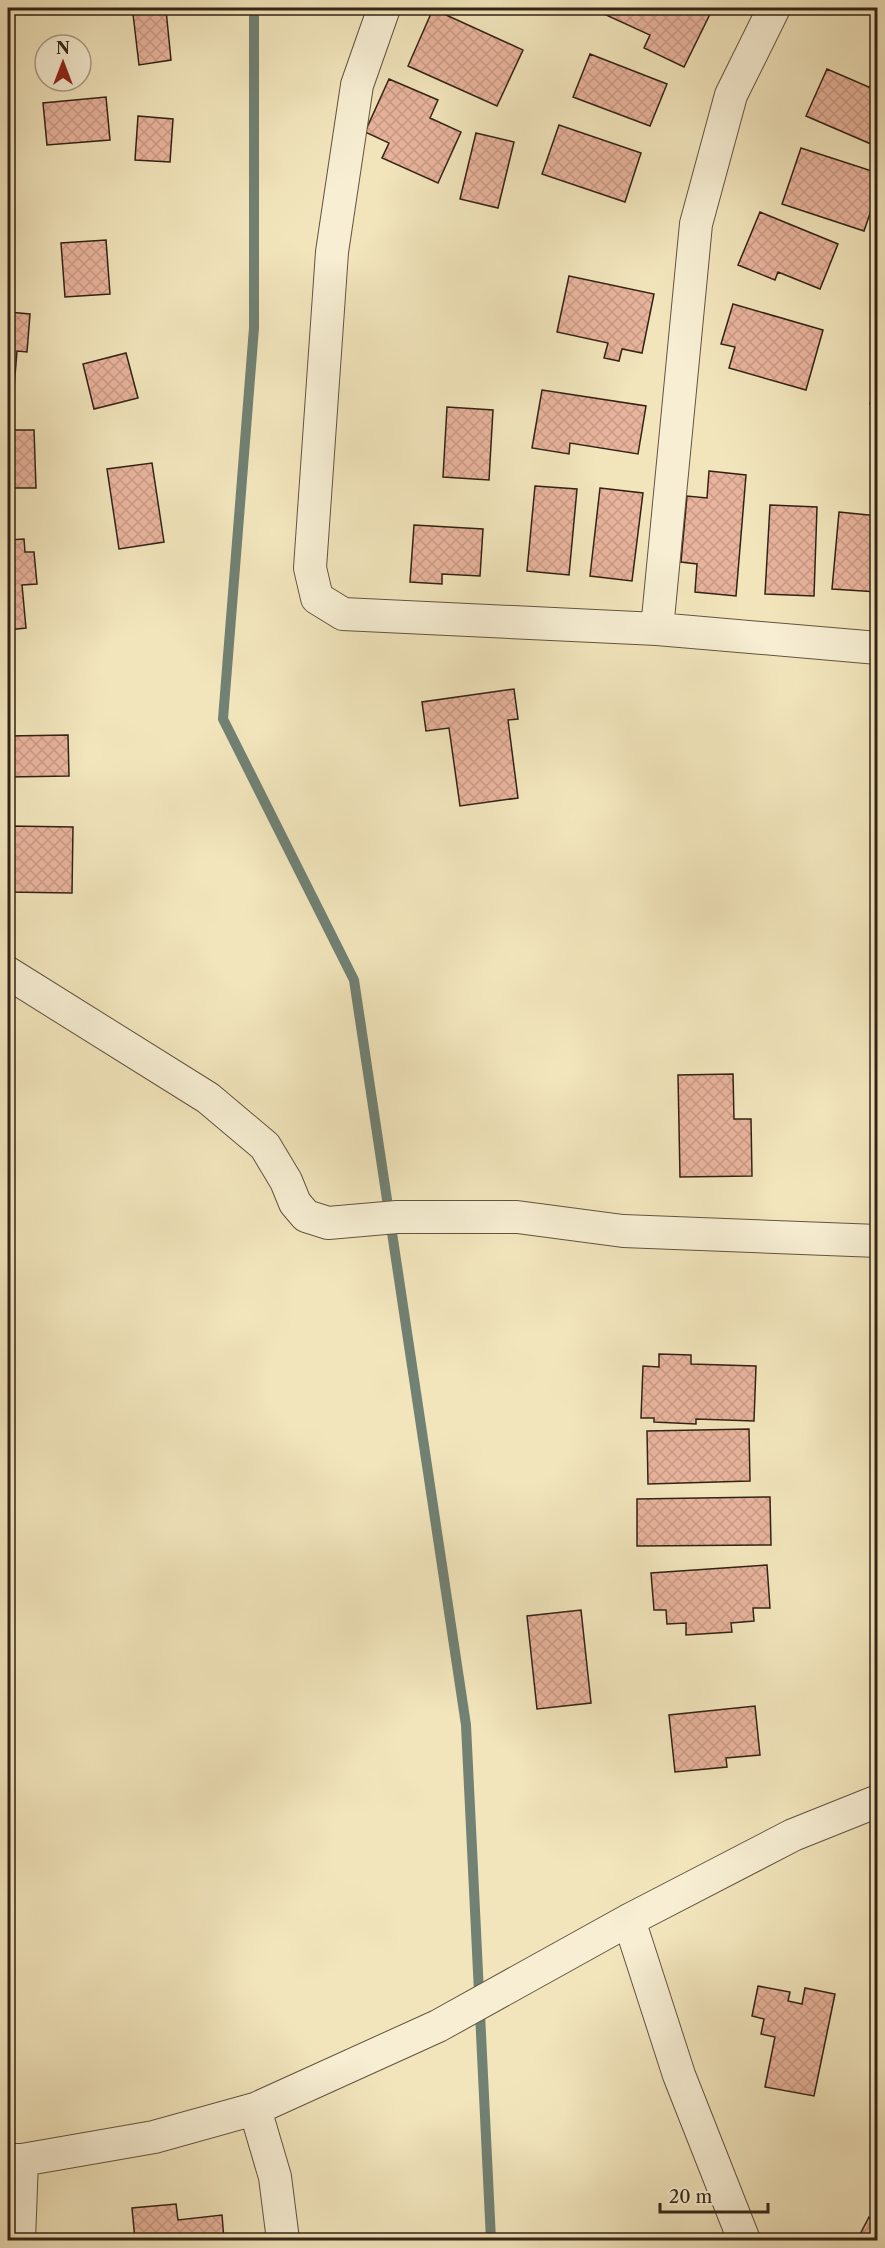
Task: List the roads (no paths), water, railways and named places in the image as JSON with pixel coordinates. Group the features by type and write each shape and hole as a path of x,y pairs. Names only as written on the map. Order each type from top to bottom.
{"street":[{"path":"384,8 357,85 332,252 310,568 317,598 343,614 657,630 878,648"},
{"path":"657,630 696,224 730,96 774,8"},
{"path":"8,973 208,1098 265,1146 295,1203 306,1216 328,1223 397,1217 517,1217 623,1231 878,1241"},
{"path":"19,2241 15,2160 154,2137 255,2109 438,2026 629,1920 794,1835 878,1801"},
{"path":"629,1920 679,2075 744,2241"},
{"path":"255,2109 275,2177 283,2241"}],"waterway":[{"path":"254,8 254,328 223,719 354,980 466,1725 491,2240"}]}
